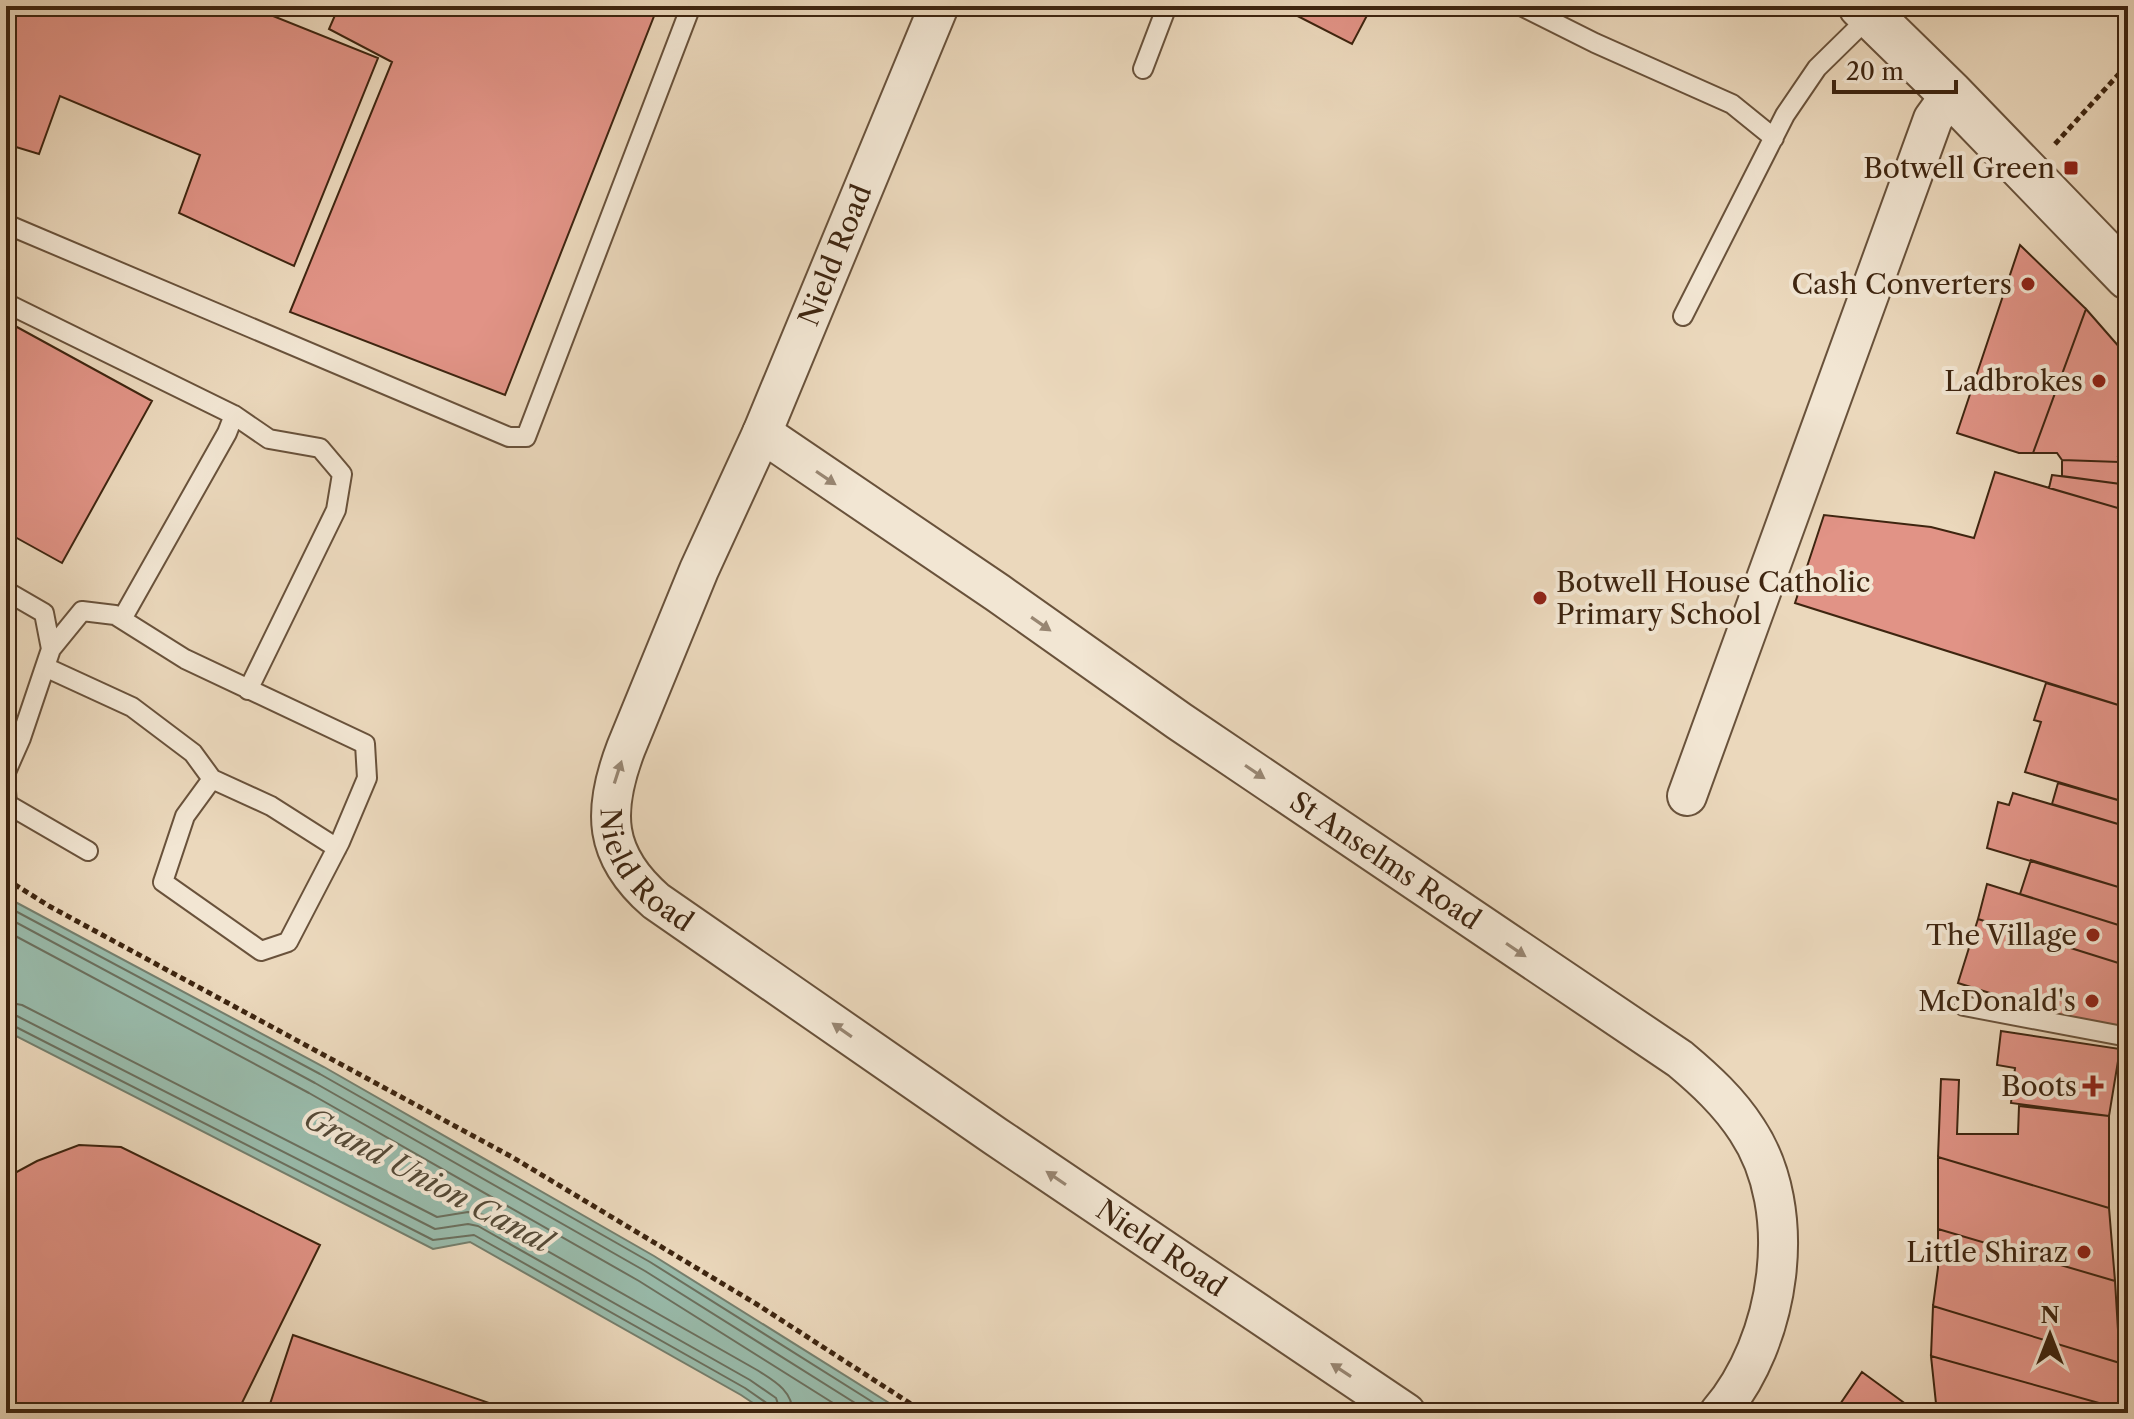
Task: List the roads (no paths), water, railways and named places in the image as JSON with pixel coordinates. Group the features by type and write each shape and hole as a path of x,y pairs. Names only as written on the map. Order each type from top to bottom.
{"street":[{"name":"Nield Road","path":"939,6 762,433 699,570 615,776 610,819 613,840 630,875 656,901 982,1128 1406,1413"},
{"path":"1866,11 2128,277"},
{"path":"1687,796 1933,119 1951,94"},
{"name":"St Anselms Road","path":"762,433 998,593 1179,721 1680,1059 1706,1080 1748,1132 1761,1155 1774,1205 1778,1253 1769,1317 1739,1386 1719,1413"}],"lane":[{"path":"6,224 509,437 526,437 691,6"},
{"path":"1143,69 1167,6"},
{"path":"1521,6 1732,104 1774,138"},
{"path":"1683,316 1785,115 1817,68 1866,11"},
{"path":"6,303 234,415 269,439 320,448 342,474 336,510 248,690"},
{"path":"122,619 227,433 234,415"},
{"path":"6,591 44,613 51,649"},
{"path":"6,772 51,649 82,611 115,615 185,659 365,744 367,778 337,848 288,942 261,951 163,882 185,816 212,779"},
{"path":"45,667 132,707 193,753 212,779 271,806 337,848"},
{"path":"6,791 7,804 88,851"},
{"path":"1964,1006 2128,1037"}],"water":[{"name":"Grand Union Canal","path":"6,897 324,1067 654,1256 905,1413 768,1413 470,1242 433,1249 6,1031"}],"place":[{"name":"Botwell Green","path":"2071,168"},
{"name":"Cash Converters","path":"2028,284"},
{"name":"Ladbrokes","path":"2099,381"},
{"name":"Botwell House Catholic Primary School","path":"1540,598"},
{"name":"The Village","path":"2093,935"},
{"name":"McDonald's","path":"2092,1001"},
{"name":"Boots","path":"2093,1086"},
{"name":"Little Shiraz","path":"2084,1252"}]}
